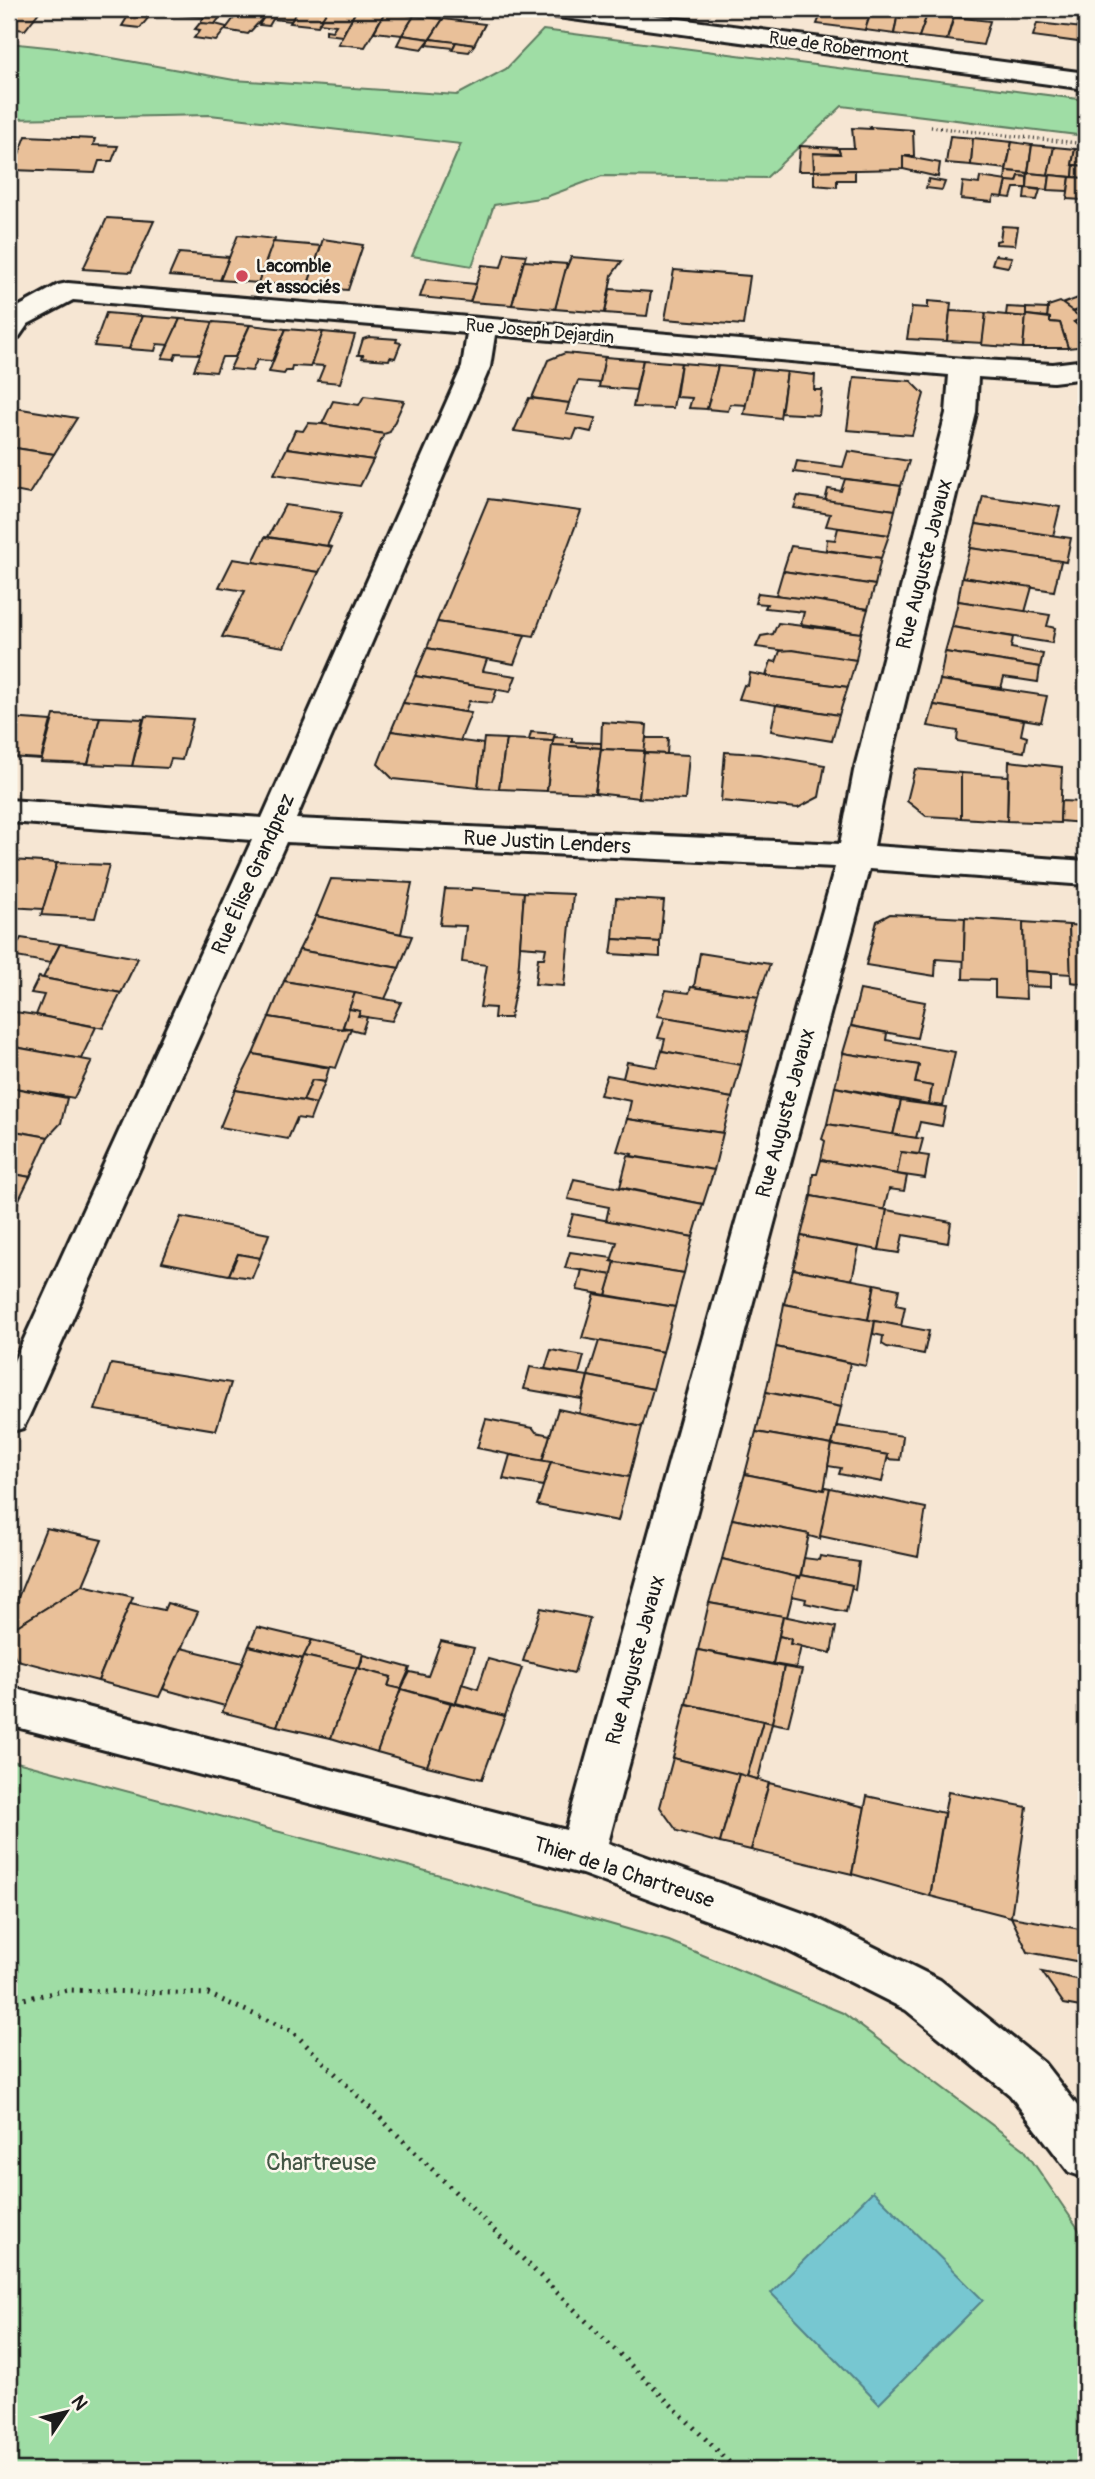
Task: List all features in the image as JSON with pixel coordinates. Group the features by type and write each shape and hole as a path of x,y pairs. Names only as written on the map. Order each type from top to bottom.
{"street":[{"name":"Rue de Robermont","path":"550,9 1086,81"},
{"name":"Rue Joseph Dejardin","path":"9,331 18,318 28,311 68,291 337,311 482,327 964,368 1053,373 1086,369"},
{"name":"Rue Élise Grandprez","path":"9,1416 274,830 476,367 482,327"},
{"name":"Rue Auguste Javaux","path":"582,1854 855,856 872,771 961,413 964,368"},
{"name":"Rue Justin Lenders","path":"9,811 274,830 855,856 1086,873"},
{"name":"Thier de la Chartreuse","path":"9,1706 582,1854 798,1932 923,1995 1027,2079 1086,2155"}],"path":[{"path":"931,127 1086,144"},
{"path":"9,2002 68,1990 208,1994 292,2031 737,2470"}],"green space":[{"path":"543,30 1086,100 1086,136 842,106 766,178 602,176 546,197 494,205 472,266 412,256 461,144 210,115 9,119 9,43 57,48 234,80 457,95 506,69"},
{"name":"Chartreuse","path":"9,1760 412,1867 669,1941 843,2013 1024,2149 1086,2240 1086,2470 9,2470"}],"water":[{"path":"873,2191 983,2300 879,2404 771,2293"}],"building":[{"path":"9,9 39,12 25,30 9,28"},
{"path":"129,9 154,9 148,18 124,15"},
{"path":"185,9 210,9 204,17 181,15"},
{"path":"210,9 240,9 235,17 221,16 214,25 200,23"},
{"path":"240,9 269,9 263,18 237,14"},
{"path":"269,9 299,9 291,21 273,19 269,26 259,25"},
{"path":"299,9 328,9 318,26 290,23"},
{"path":"328,9 357,9 342,36 326,34 326,30 332,31 336,25 319,23"},
{"path":"357,9 385,12 365,47 338,44"},
{"path":"823,9 870,13 865,30 817,24"},
{"path":"872,10 898,13 894,34 865,30"},
{"path":"385,12 414,16 402,35 374,32"},
{"path":"898,13 927,15 919,37 894,34"},
{"path":"237,14 263,18 248,34 225,30"},
{"path":"927,15 953,18 947,40 919,37"},
{"path":"128,16 148,18 140,28 122,26"},
{"path":"414,16 443,19 430,39 402,35"},
{"path":"954,17 990,21 983,45 947,40"},
{"path":"443,19 485,24 474,45 430,39"},
{"path":"200,23 227,27 216,41 194,38 200,30 195,29"},
{"path":"1037,23 1083,28 1086,26 1086,43 1033,36"},
{"path":"402,35 430,39 422,49 397,45"},
{"path":"430,39 456,42 453,48 427,45"},
{"path":"456,42 474,45 469,52 452,50"},
{"path":"870,127 913,130 914,156 903,156 903,169 814,171 813,153 840,154 838,148 854,148 852,128 871,129"},
{"path":"26,136 95,139 93,145 118,146 112,161 99,161 95,173 13,170"},
{"path":"950,136 973,138 971,165 946,163"},
{"path":"973,138 1012,142 1006,169 971,165"},
{"path":"1012,142 1032,145 1028,173 1006,171"},
{"path":"1032,145 1054,147 1048,175 1028,173"},
{"path":"800,146 838,148 840,154 813,153 814,171 798,171"},
{"path":"1054,147 1075,149 1073,177 1048,175"},
{"path":"1075,149 1086,150 1086,166 1072,165"},
{"path":"903,156 940,163 938,177 903,169"},
{"path":"1074,165 1086,166 1086,179 1073,177"},
{"path":"855,170 855,180 837,180 837,187 814,185 814,171"},
{"path":"1006,171 1028,173 1027,177 1019,176 1017,182 1005,181"},
{"path":"1028,173 1050,175 1048,190 1027,188"},
{"path":"1050,175 1070,177 1068,191 1048,190"},
{"path":"1019,176 1027,177 1027,188 1014,188 1011,198 1003,197 1007,181 1017,182"},
{"path":"980,177 1007,181 1003,197 994,196 992,202 961,199 963,182 979,184"},
{"path":"1070,177 1086,178 1086,192 1083,192 1082,200 1067,199"},
{"path":"929,179 945,182 942,190 926,188"},
{"path":"1027,188 1040,190 1037,200 1024,199"},
{"path":"107,218 154,221 131,272 83,269"},
{"path":"1002,226 1018,227 1015,245 996,244 996,241 1000,240"},
{"path":"238,235 275,239 258,283 220,280"},
{"path":"323,239 363,245 348,290 307,287"},
{"path":"273,242 321,246 307,287 258,283"},
{"path":"179,253 229,257 220,280 169,276"},
{"path":"505,253 526,255 512,305 470,302 482,265 501,267"},
{"path":"995,255 1012,257 1008,267 992,264"},
{"path":"571,257 622,261 612,275 605,313 555,309"},
{"path":"524,261 567,264 555,309 512,305"},
{"path":"674,270 750,276 743,325 665,319"},
{"path":"426,279 476,284 470,302 420,297"},
{"path":"1084,288 1086,307 1073,312 1062,304 1081,297"},
{"path":"610,289 651,292 647,316 605,313"},
{"path":"928,301 951,303 947,341 907,339 912,307 928,308"},
{"path":"1060,302 1082,318 1074,322 1086,332 1086,346 1068,348 1060,323 1050,322 1047,317 1048,306"},
{"path":"1007,307 1026,308 1026,317 1006,315"},
{"path":"1086,307 1086,332 1074,322 1082,318 1073,312"},
{"path":"1026,308 1048,309 1047,317 1026,315"},
{"path":"950,311 986,313 983,343 947,341"},
{"path":"106,313 142,316 129,349 94,346"},
{"path":"986,313 1026,317 1023,348 982,345"},
{"path":"1026,315 1050,318 1050,322 1060,323 1068,348 1023,348"},
{"path":"142,316 180,319 169,345 157,344 155,351 129,349"},
{"path":"180,319 213,322 201,354 176,353 174,359 162,358"},
{"path":"213,322 250,325 235,357 222,357 216,372 194,370"},
{"path":"250,325 286,329 272,361 257,360 252,371 230,369"},
{"path":"286,329 323,332 311,367 292,366 291,371 284,374 269,372"},
{"path":"323,332 355,335 340,383 318,381 324,366 311,365"},
{"path":"363,339 397,339 396,342 401,343 395,358 362,358 363,355 358,355"},
{"path":"565,353 605,357 600,383 578,381 569,403 532,398 548,360"},
{"path":"605,357 643,360 636,390 599,387"},
{"path":"643,360 681,363 673,408 633,407"},
{"path":"681,363 718,366 707,409 689,408 692,398 676,397"},
{"path":"718,366 753,369 747,405 730,404 728,411 707,409"},
{"path":"753,369 787,372 780,418 744,414"},
{"path":"787,372 815,375 814,390 822,390 819,415 781,413"},
{"path":"854,377 911,381 924,394 912,435 847,430"},
{"path":"364,396 404,401 390,432 384,434 322,424 333,401 359,405"},
{"path":"529,398 569,403 566,414 596,418 591,432 577,429 573,439 514,431"},
{"path":"9,407 77,418 54,454 9,447"},
{"path":"308,423 384,434 373,460 287,448 295,430 303,431"},
{"path":"9,447 54,454 29,494 9,490"},
{"path":"287,448 373,460 360,486 274,474"},
{"path":"848,451 909,461 901,486 794,472 797,461 843,467"},
{"path":"845,479 901,486 895,510 825,501 828,489 841,491"},
{"path":"798,496 895,510 889,535 826,526 830,514 794,508"},
{"path":"983,496 1060,507 1053,536 976,524"},
{"path":"488,499 581,511 534,636 437,622"},
{"path":"285,505 342,513 327,546 268,537"},
{"path":"976,524 1071,538 1066,562 970,548"},
{"path":"838,528 889,535 881,558 826,550 827,539 835,540"},
{"path":"265,537 332,547 319,572 253,562"},
{"path":"791,546 881,558 875,585 783,571"},
{"path":"970,548 1061,561 1054,591 962,577"},
{"path":"233,559 319,572 284,647 222,637 245,591 219,587"},
{"path":"783,571 875,585 868,609 776,595"},
{"path":"962,577 1032,587 1025,612 958,601"},
{"path":"758,593 868,609 861,633 801,624 804,612 765,608 767,604 755,603"},
{"path":"958,601 1050,615 1047,626 1055,628 1052,643 952,627"},
{"path":"437,622 525,635 514,664 427,648"},
{"path":"778,623 861,633 856,660 756,647 761,636 773,634"},
{"path":"952,627 1013,637 1011,648 1043,654 1040,667 945,652"},
{"path":"427,648 487,659 483,671 516,676 510,692 415,676"},
{"path":"792,650 856,660 848,687 766,676 771,661 776,662 780,651"},
{"path":"945,652 1040,667 1038,682 1004,677 1001,688 940,680"},
{"path":"750,673 848,687 839,715 739,699 744,685 748,686"},
{"path":"415,676 497,689 492,703 469,701 465,712 403,703"},
{"path":"940,680 1047,696 1041,722 934,705"},
{"path":"403,703 471,713 460,741 391,731"},
{"path":"776,705 839,715 832,741 771,731"},
{"path":"934,705 1024,720 1021,735 1027,737 1024,752 957,741 958,731 928,726"},
{"path":"54,715 100,717 88,764 41,762"},
{"path":"145,716 193,719 182,760 171,759 168,768 132,766"},
{"path":"100,717 143,719 132,766 88,764"},
{"path":"9,718 51,721 41,759 9,757"},
{"path":"602,722 647,725 645,751 601,749"},
{"path":"391,731 484,744 478,788 393,779 378,764"},
{"path":"531,732 555,734 553,741 529,740"},
{"path":"554,737 572,738 572,742 601,743 601,748 552,745"},
{"path":"484,738 506,739 499,789 478,788"},
{"path":"646,738 668,738 667,754 644,753"},
{"path":"506,739 553,741 547,791 499,789"},
{"path":"552,745 601,748 595,793 547,791"},
{"path":"601,749 645,751 639,798 595,793"},
{"path":"725,752 759,754 825,765 819,797 798,808 721,801"},
{"path":"644,753 689,755 685,800 639,798"},
{"path":"1009,761 1062,767 1060,823 1007,821"},
{"path":"915,769 961,773 961,818 926,816 907,801"},
{"path":"961,773 1008,776 1007,821 961,818"},
{"path":"1061,801 1082,802 1083,823 1060,821"},
{"path":"11,860 57,863 43,909 9,907"},
{"path":"57,863 109,865 95,918 41,915"},
{"path":"331,879 412,883 401,934 316,916"},
{"path":"445,889 524,892 518,975 510,1018 494,1018 495,1008 480,1007 487,965 462,962 466,926 440,925"},
{"path":"524,892 573,894 564,986 535,984 538,958 544,958 546,948 520,946"},
{"path":"616,898 664,901 660,942 613,939"},
{"path":"890,914 965,918 964,961 936,959 935,976 866,965 877,921"},
{"path":"316,916 412,936 399,968 299,950"},
{"path":"965,918 1023,922 1026,999 995,997 995,980 963,979"},
{"path":"1023,922 1069,925 1071,974 1024,971"},
{"path":"1069,925 1086,926 1086,984 1071,982"},
{"path":"21,938 60,944 50,963 11,956"},
{"path":"613,939 660,942 660,957 611,954"},
{"path":"60,944 138,958 121,993 43,978"},
{"path":"299,950 399,968 385,999 284,981"},
{"path":"700,953 770,964 758,997 694,987"},
{"path":"1024,971 1051,973 1051,987 1025,986"},
{"path":"39,977 121,993 103,1028 36,1015 44,995 31,993"},
{"path":"284,981 355,993 342,1029 269,1017"},
{"path":"691,987 758,997 749,1031 657,1016 666,990 689,993"},
{"path":"860,990 925,1002 917,1038 851,1026"},
{"path":"355,993 401,1002 392,1021 358,1016 360,1011 349,1009"},
{"path":"349,1009 360,1011 358,1016 367,1017 362,1032 343,1027"},
{"path":"15,1012 96,1027 81,1059 9,1046 9,1024"},
{"path":"269,1017 342,1029 351,1028 336,1068 253,1054"},
{"path":"665,1017 749,1031 741,1065 662,1051 665,1039 658,1038"},
{"path":"851,1026 887,1033 886,1040 955,1052 943,1106 929,1104 932,1086 915,1083 919,1065 843,1053"},
{"path":"9,1046 92,1061 74,1098 9,1087"},
{"path":"662,1051 741,1065 732,1098 623,1078 627,1062 657,1067"},
{"path":"843,1053 919,1065 915,1083 932,1086 929,1104 835,1087"},
{"path":"253,1054 329,1068 325,1082 312,1080 303,1101 235,1090"},
{"path":"607,1075 732,1098 723,1133 627,1119 631,1101 600,1095"},
{"path":"312,1080 325,1082 316,1104 303,1101"},
{"path":"9,1087 67,1098 61,1123 48,1137 9,1130"},
{"path":"835,1087 901,1101 893,1135 827,1124"},
{"path":"235,1090 316,1104 310,1120 297,1118 288,1139 220,1127"},
{"path":"901,1101 946,1107 942,1126 920,1122 916,1138 893,1135"},
{"path":"627,1119 723,1133 714,1170 631,1156 632,1154 617,1151"},
{"path":"827,1124 923,1139 919,1154 901,1152 897,1174 821,1160 825,1141 822,1139"},
{"path":"9,1130 48,1137 30,1177 9,1173"},
{"path":"901,1152 929,1156 925,1178 897,1174"},
{"path":"628,1156 714,1170 703,1204 620,1187"},
{"path":"821,1160 907,1176 904,1191 889,1189 884,1210 811,1196 813,1174 817,1174"},
{"path":"9,1173 30,1177 9,1220"},
{"path":"574,1179 703,1204 693,1237 606,1221 609,1207 568,1199"},
{"path":"811,1196 887,1210 879,1250 801,1236"},
{"path":"887,1210 951,1222 948,1243 903,1235 899,1253 879,1250"},
{"path":"573,1214 693,1237 684,1273 611,1261 617,1242 567,1235"},
{"path":"181,1217 269,1234 260,1258 238,1254 229,1275 162,1262"},
{"path":"801,1236 859,1247 852,1280 793,1269"},
{"path":"570,1252 612,1258 611,1261 615,1262 612,1275 565,1268"},
{"path":"238,1254 260,1258 252,1278 229,1275"},
{"path":"615,1262 684,1273 675,1307 606,1295"},
{"path":"793,1269 875,1284 868,1320 784,1304"},
{"path":"582,1270 612,1275 606,1295 577,1290"},
{"path":"875,1284 899,1289 896,1305 905,1307 901,1326 868,1320"},
{"path":"595,1294 675,1307 663,1352 582,1338"},
{"path":"784,1304 875,1321 866,1366 776,1347"},
{"path":"875,1321 929,1331 924,1354 882,1344 883,1336 873,1334"},
{"path":"599,1341 663,1352 653,1389 588,1376"},
{"path":"776,1347 850,1363 841,1407 766,1392"},
{"path":"551,1350 584,1356 579,1374 545,1369"},
{"path":"111,1364 231,1383 216,1430 95,1410"},
{"path":"530,1367 588,1376 582,1399 524,1389"},
{"path":"588,1376 653,1389 642,1427 579,1414"},
{"path":"766,1392 841,1407 832,1445 756,1432"},
{"path":"558,1409 642,1427 629,1477 542,1461"},
{"path":"486,1419 533,1428 536,1432 550,1435 542,1461 477,1448"},
{"path":"837,1426 903,1436 900,1460 887,1459 888,1455 832,1445"},
{"path":"756,1432 832,1445 824,1490 745,1474"},
{"path":"832,1445 888,1455 882,1482 839,1474 841,1468 828,1466"},
{"path":"510,1455 551,1462 543,1486 503,1479"},
{"path":"551,1462 629,1477 618,1521 537,1505"},
{"path":"745,1474 824,1490 825,1487 830,1488 820,1539 809,1534 732,1519"},
{"path":"830,1488 926,1508 918,1557 820,1536"},
{"path":"732,1519 809,1534 800,1578 722,1559"},
{"path":"46,1528 102,1540 83,1585 9,1631 9,1620"},
{"path":"820,1556 859,1562 855,1590 851,1588 852,1585 801,1575 804,1558 819,1560"},
{"path":"722,1559 797,1577 787,1617 709,1603"},
{"path":"801,1575 852,1585 846,1612 805,1603 806,1599 792,1596 797,1577 800,1578"},
{"path":"83,1585 133,1597 98,1681 17,1660 9,1645 9,1631"},
{"path":"130,1603 164,1610 167,1603 198,1612 159,1697 98,1681"},
{"path":"709,1603 783,1616 773,1664 698,1650"},
{"path":"541,1608 590,1618 574,1673 523,1661"},
{"path":"783,1616 836,1627 831,1653 790,1644 791,1639 779,1636"},
{"path":"257,1627 312,1640 303,1659 249,1646"},
{"path":"779,1636 791,1639 790,1644 801,1646 796,1668 773,1664"},
{"path":"312,1640 363,1653 359,1669 304,1656"},
{"path":"441,1641 474,1648 456,1703 401,1689 410,1672 428,1676"},
{"path":"249,1646 303,1659 277,1726 222,1712"},
{"path":"181,1648 243,1663 225,1706 163,1689"},
{"path":"698,1650 784,1667 772,1723 686,1704"},
{"path":"364,1655 410,1668 401,1689 388,1686 391,1677 359,1669"},
{"path":"304,1656 357,1668 331,1738 277,1726"},
{"path":"488,1659 522,1668 505,1716 456,1703 462,1684 478,1689"},
{"path":"784,1667 802,1670 788,1726 772,1723"},
{"path":"357,1668 391,1677 388,1686 401,1689 377,1752 331,1738"},
{"path":"401,1689 451,1703 427,1766 377,1752"},
{"path":"451,1703 505,1716 482,1779 427,1766"},
{"path":"686,1704 763,1721 747,1777 673,1758"},
{"path":"763,1721 772,1723 758,1779 747,1777"},
{"path":"673,1758 739,1774 720,1843 677,1831 660,1807"},
{"path":"739,1774 769,1783 751,1850 720,1843"},
{"path":"769,1783 865,1807 852,1874 751,1850"},
{"path":"948,1792 1027,1807 1011,1917 930,1896"},
{"path":"867,1796 944,1813 930,1896 852,1874"},
{"path":"1011,1917 1086,1930 1086,1963 1028,1952"},
{"path":"1042,1972 1086,1981 1086,2008 1064,2004"}],"place":[{"name":"Lacomble et associés","path":"242,276"}]}
